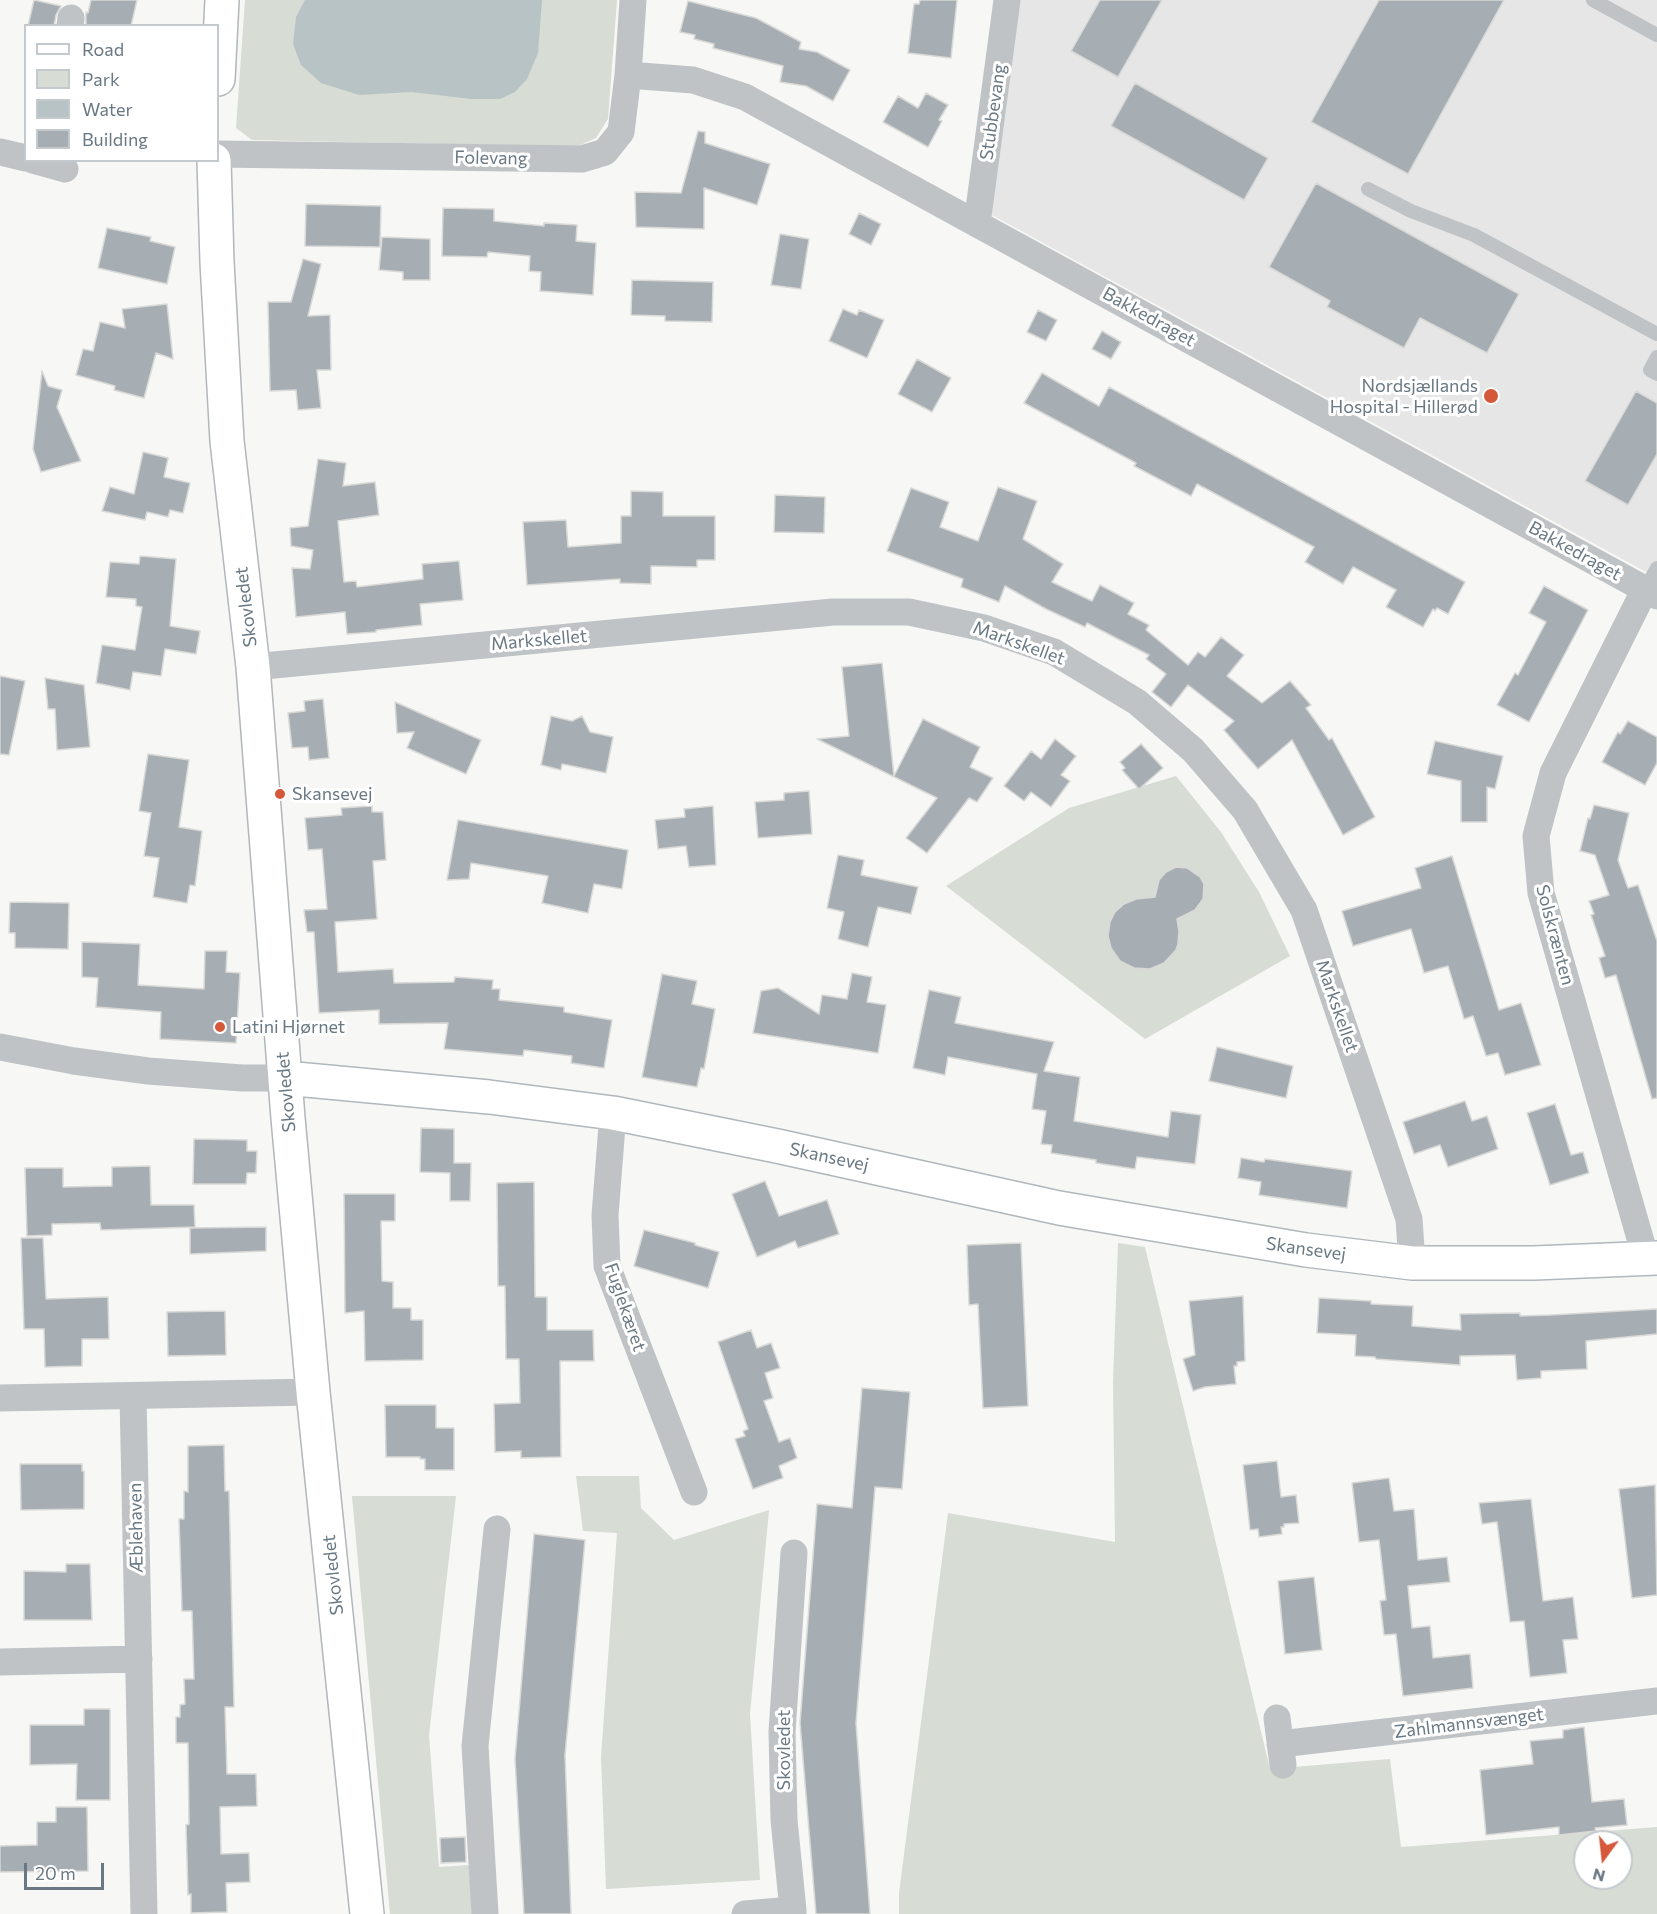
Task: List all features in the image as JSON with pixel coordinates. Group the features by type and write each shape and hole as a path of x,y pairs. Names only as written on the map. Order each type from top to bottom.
{"street":[{"path":"219,59 222,0"},
{"name":"Folevang","path":"219,154 582,159 604,152 621,132 628,75 633,0"},
{"name":"Stubbevang","path":"977,224 1007,0"},
{"name":"Bakkedraget","path":"628,75 693,80 745,97 977,224 1653,584"},
{"path":"0,152 24,158"},
{"name":"Skovledet","path":"214,162 216,262 227,441 253,667 285,1078 313,1392 367,1914"},
{"name":"Solskrænten","path":"1652,1258 1541,893 1536,836 1553,773 1653,584"},
{"name":"Markskellet","path":"253,667 833,612 909,612 984,628 1054,652 1137,702 1193,750 1245,810 1304,910 1409,1219 1412,1263"},
{"name":"Skansevej","path":"0,1047 74,1061 148,1071 242,1078 285,1078 489,1097 613,1113 1059,1208 1284,1247 1412,1263 1534,1263 1652,1258"},
{"name":"Fuglekæret","path":"613,1113 605,1215 607,1266 694,1492"},
{"path":"0,1398 313,1392"},
{"name":"Æblehaven","path":"133,1396 144,1914"},
{"path":"485,1914 475,1746 497,1528"},
{"name":"Skovledet","path":"745,1914 793,1912 784,1820 782,1732 794,1553"},
{"path":"0,1662 139,1659"},
{"name":"Zahlmannsvænget","path":"1280,1742 1657,1701"}],"lane":[{"path":"1593,0 1657,35"},
{"path":"1368,189 1411,211 1474,235 1657,334"},
{"path":"1657,357 1650,370 1657,374"}],"shaded area":[{"name":"Nordsjællands Hospital - Hillerød","path":"1016,0 1657,0 1657,578 992,215"}],"green space":[{"path":"245,0 617,0 608,119 596,138 576,147 252,140 236,128"},
{"path":"1176,776 1221,832 1259,892 1290,956 1145,1039 946,886 1069,808"},
{"path":"1118,1243 1145,1247 1270,1769 1390,1759 1401,1847 1573,1834 1573,1890 1633,1890 1633,1830 1619,1830 1657,1827 1657,1914 899,1914 899,1893 948,1513 1115,1542 1113,1382"},
{"path":"576,1476 639,1476 641,1508 674,1540 769,1510 750,1714 760,1880 606,1889 601,1757 617,1533 583,1531"},
{"path":"352,1496 456,1496 429,1735 439,1867 469,1865 472,1914 390,1914"}],"water":[{"path":"305,0 542,0 538,53 527,79 515,92 500,99 471,99 412,92 359,95 321,83 301,65 293,44 296,17"}],"building":[{"path":"34,0 61,6 54,24 28,24"},
{"path":"91,0 137,0 131,24 86,24 86,12 88,13"},
{"path":"920,0 957,0 951,58 908,53 914,4 919,4"},
{"path":"1100,0 1162,0 1118,77 1071,51"},
{"path":"1379,0 1504,0 1408,174 1311,122"},
{"path":"688,1 756,18 801,42 799,49 817,52 850,70 833,101 806,86 780,82 783,66 713,48 714,44 694,39 695,35 680,32"},
{"path":"1135,83 1268,158 1244,200 1111,126"},
{"path":"926,93 948,105 928,147 883,122 898,96 918,108"},
{"path":"698,131 705,132 705,143 770,164 757,205 704,188 704,229 636,227 635,192 681,193"},
{"path":"1316,183 1519,294 1487,353 1420,318 1404,348 1327,307 1330,301 1269,267"},
{"path":"306,204 381,206 380,247 305,246"},
{"path":"443,208 494,209 494,221 544,226 544,223 577,225 576,241 596,243 593,295 540,291 541,272 529,271 530,256 488,252 487,257 442,256"},
{"path":"859,213 881,224 871,245 849,234"},
{"path":"107,228 151,237 150,241 175,247 167,284 98,268"},
{"path":"780,234 809,239 801,289 771,285"},
{"path":"382,237 430,239 430,280 403,280 403,272 379,270"},
{"path":"303,259 321,264 308,316 330,315 331,370 317,370 321,408 298,410 296,390 270,391 268,302 291,302"},
{"path":"632,280 713,282 712,322 665,321 665,316 631,315"},
{"path":"167,304 173,359 156,353 144,398 114,390 115,386 76,375 83,349 93,351 100,322 125,328 122,309"},
{"path":"843,309 857,315 859,310 884,320 867,358 829,341"},
{"path":"1038,310 1057,320 1046,341 1027,332"},
{"path":"1102,331 1121,342 1111,359 1092,349"},
{"path":"917,359 951,378 932,412 898,394"},
{"path":"42,371 48,386 62,390 57,407 81,461 41,472 33,449"},
{"path":"1042,373 1099,406 1109,387 1465,582 1448,614 1437,608 1435,611 1433,609 1423,627 1386,607 1396,590 1353,567 1343,584 1305,562 1314,547 1197,484 1191,496 1134,466 1136,463 1024,403"},
{"path":"1636,391 1657,403 1657,454 1628,505 1585,481"},
{"path":"143,452 168,458 164,477 190,483 183,513 170,510 168,517 147,512 145,520 102,511 110,487 134,494"},
{"path":"318,459 346,463 343,486 375,482 379,515 338,521 344,582 356,581 357,587 423,579 422,564 459,561 463,600 420,604 422,625 376,630 376,632 347,634 345,612 296,617 292,568 310,569 313,550 291,546 290,528 308,526"},
{"path":"998,487 1037,501 1023,539 1063,564 1052,582 1092,601 1100,585 1134,603 1128,614 1149,625 1146,630 1188,665 1198,652 1205,657 1221,637 1244,655 1227,676 1262,703 1290,681 1311,705 1306,708 1329,740 1332,738 1375,817 1343,835 1292,740 1258,769 1224,730 1234,721 1188,685 1171,707 1152,692 1166,674 1146,659 1149,655 1087,623 1085,627 1046,609 1005,586 999,602 961,587 963,579 887,551 911,488 949,502 940,527 978,541"},
{"path":"631,491 663,492 663,516 715,516 715,560 697,560 697,567 651,566 651,584 620,583 620,579 527,585 523,522 566,520 568,547 621,543 621,516 631,516"},
{"path":"775,495 825,497 824,533 774,532"},
{"path":"140,556 176,559 170,626 200,631 196,654 165,649 161,676 133,672 130,690 96,683 102,645 135,650 142,607 136,606 136,599 106,597 110,562 139,564"},
{"path":"1544,586 1588,610 1529,722 1497,705 1515,673 1518,675 1546,622 1529,613"},
{"path":"882,663 894,776 923,719 980,747 970,767 993,778 977,802 969,798 927,853 906,838 937,798 817,739 849,736 842,667"},
{"path":"0,676 25,681 9,755 0,754"},
{"path":"45,678 84,685 90,747 57,750 55,709 48,709"},
{"path":"323,699 329,758 309,760 308,747 292,748 288,713 305,711 304,701"},
{"path":"395,702 481,740 466,774 407,748 414,732 397,733"},
{"path":"551,716 572,721 582,716 590,732 613,737 606,773 562,764 561,770 541,765"},
{"path":"1628,721 1657,737 1657,763 1645,785 1602,762 1618,732 1620,734"},
{"path":"1055,739 1076,756 1061,775 1070,781 1051,807 1031,792 1024,801 1004,786 1031,751 1041,759"},
{"path":"1435,741 1503,756 1495,789 1487,787 1487,822 1461,822 1461,781 1427,774"},
{"path":"1141,744 1163,768 1139,789 1122,770 1125,768 1120,762"},
{"path":"148,754 189,760 179,827 202,831 195,886 190,885 187,903 153,897 159,858 144,856 151,813 139,811"},
{"path":"809,791 812,834 758,838 755,802 784,800 784,793"},
{"path":"1594,805 1629,813 1618,860 1628,888 1638,885 1657,941 1657,1098 1652,1099 1616,975 1605,978 1599,958 1605,956 1591,915 1594,914 1589,901 1609,895 1595,855 1580,851 1588,818 1590,819"},
{"path":"372,806 372,812 383,812 386,860 373,861 377,919 335,922 338,972 393,969 394,983 454,982 455,977 493,980 492,989 500,989 499,1000 564,1007 564,1012 612,1020 604,1068 571,1063 572,1056 524,1050 523,1056 444,1049 448,1023 379,1024 379,1010 319,1013 314,932 307,932 304,910 327,909 322,849 308,850 305,818 342,815 341,808"},
{"path":"713,806 716,865 689,867 686,846 658,849 655,820 685,817 684,809"},
{"path":"458,820 628,850 622,889 594,884 588,913 542,903 548,876 471,863 469,879 447,880"},
{"path":"838,855 864,860 861,875 918,887 911,914 878,907 868,947 838,939 844,912 827,908"},
{"path":"1452,856 1499,1010 1521,1003 1541,1065 1505,1075 1498,1053 1486,1056 1473,1016 1464,1019 1448,966 1424,973 1411,929 1353,946 1342,911 1421,888 1415,868"},
{"path":"1176,867 1187,868 1200,877 1204,884 1203,899 1195,910 1177,919 1179,931 1176,950 1164,963 1150,969 1134,968 1120,961 1111,948 1108,936 1110,922 1115,912 1124,904 1136,899 1155,897 1159,880 1166,872"},
{"path":"10,902 69,903 68,949 15,948 15,933 9,933"},
{"path":"82,942 140,944 138,985 204,989 205,951 227,951 226,972 240,973 236,1043 160,1039 161,1012 96,1007 98,978 82,977"},
{"path":"852,973 872,977 867,1002 886,1005 878,1053 753,1033 761,991 778,988 819,1014 822,995 847,999"},
{"path":"662,974 697,981 692,1004 715,1009 704,1069 701,1068 697,1087 642,1077"},
{"path":"929,990 961,997 955,1023 1054,1042 1044,1071 1080,1077 1074,1121 1168,1137 1171,1111 1201,1115 1195,1164 1137,1157 1135,1169 1051,1153 1052,1145 1041,1144 1046,1111 1032,1109 1037,1074 948,1057 945,1075 913,1068"},
{"path":"1217,1047 1293,1066 1286,1098 1209,1081"},
{"path":"1465,1101 1472,1121 1487,1116 1498,1149 1448,1167 1440,1145 1414,1154 1403,1122"},
{"path":"1555,1104 1571,1155 1583,1152 1589,1173 1550,1185 1527,1113"},
{"path":"421,1128 454,1129 454,1163 471,1163 470,1201 450,1201 450,1173 420,1172"},
{"path":"194,1139 247,1140 247,1151 257,1151 256,1173 247,1173 246,1184 193,1184"},
{"path":"1241,1158 1352,1171 1347,1208 1259,1195 1261,1182 1238,1178"},
{"path":"150,1166 151,1205 194,1205 195,1227 101,1230 100,1223 52,1224 52,1235 27,1236 25,1168 63,1168 63,1187 112,1186 112,1167"},
{"path":"765,1181 779,1216 827,1200 839,1234 798,1248 795,1241 757,1257 732,1194"},
{"path":"534,1182 535,1297 547,1297 547,1330 593,1330 594,1361 560,1361 561,1457 521,1458 521,1451 495,1452 494,1404 520,1403 519,1359 506,1359 505,1286 498,1286 497,1183"},
{"path":"344,1194 395,1194 395,1221 381,1221 382,1281 393,1282 393,1308 411,1308 411,1320 423,1320 423,1360 365,1361 364,1311 345,1313"},
{"path":"266,1227 266,1251 190,1254 190,1228"},
{"path":"644,1230 695,1243 695,1245 719,1252 708,1288 634,1266"},
{"path":"21,1238 43,1238 46,1299 108,1297 109,1339 82,1339 82,1366 45,1367 44,1329 24,1329"},
{"path":"1021,1243 1028,1406 983,1408 978,1304 969,1305 967,1245"},
{"path":"1243,1296 1245,1361 1237,1362 1237,1366 1234,1366 1236,1384 1205,1387 1193,1391 1183,1359 1195,1355 1189,1301"},
{"path":"1319,1298 1413,1306 1412,1326 1461,1330 1460,1314 1520,1313 1520,1316 1657,1309 1657,1334 1586,1341 1587,1369 1541,1371 1541,1378 1517,1380 1515,1355 1460,1356 1460,1365 1355,1356 1356,1335 1317,1333"},
{"path":"225,1311 226,1355 168,1356 167,1312"},
{"path":"751,1330 757,1348 771,1343 780,1368 765,1373 773,1398 764,1401 779,1442 790,1438 797,1458 779,1466 783,1478 753,1489 735,1439 745,1436 743,1431 748,1429 718,1342"},
{"path":"862,1388 910,1392 902,1489 875,1487 856,1723 870,1914 816,1914 800,1723 817,1504 852,1508"},
{"path":"385,1405 436,1405 436,1428 454,1428 454,1470 425,1470 425,1459 420,1459 420,1457 386,1457"},
{"path":"224,1445 225,1491 229,1491 234,1707 225,1707 227,1774 256,1774 257,1806 220,1807 221,1854 249,1853 250,1882 226,1883 227,1912 191,1913 191,1894 188,1895 186,1825 189,1824 188,1743 176,1743 176,1717 180,1717 180,1705 185,1704 184,1679 194,1679 192,1611 182,1611 179,1519 184,1519 184,1491 188,1492 188,1446"},
{"path":"1277,1461 1281,1497 1296,1495 1299,1523 1284,1524 1284,1527 1281,1527 1282,1534 1259,1537 1258,1529 1250,1530 1243,1465"},
{"path":"20,1464 82,1464 84,1509 21,1510"},
{"path":"1389,1478 1394,1511 1414,1509 1418,1560 1447,1557 1450,1582 1408,1586 1412,1628 1430,1626 1433,1658 1470,1654 1473,1688 1403,1696 1396,1634 1384,1635 1380,1601 1386,1600 1379,1540 1359,1542 1352,1483"},
{"path":"1655,1485 1657,1595 1632,1598 1619,1489"},
{"path":"1531,1499 1543,1601 1573,1597 1578,1639 1563,1640 1567,1673 1530,1677 1524,1621 1510,1622 1497,1522 1482,1524 1479,1503"},
{"path":"534,1534 585,1540 565,1755 571,1914 524,1914 515,1759"},
{"path":"66,1564 90,1564 92,1620 24,1620 24,1571 66,1572"},
{"path":"1314,1577 1322,1650 1285,1654 1278,1581"},
{"path":"84,1709 110,1709 110,1800 76,1800 77,1764 30,1765 30,1725 84,1725"},
{"path":"1584,1727 1592,1802 1624,1799 1627,1825 1595,1828 1596,1830 1573,1830 1573,1833 1559,1835 1559,1827 1486,1835 1480,1770 1533,1764 1530,1741 1563,1738 1563,1730"},
{"path":"56,1807 87,1807 88,1871 0,1872 0,1846 37,1845 37,1822 56,1822"},
{"path":"465,1837 466,1862 441,1863 440,1838"}],"place":[{"name":"Nordsjællands Hospital - Hillerød","path":"1491,396"},
{"name":"Skansevej","path":"280,794"},
{"name":"Latini Hjørnet","path":"220,1027"}]}
